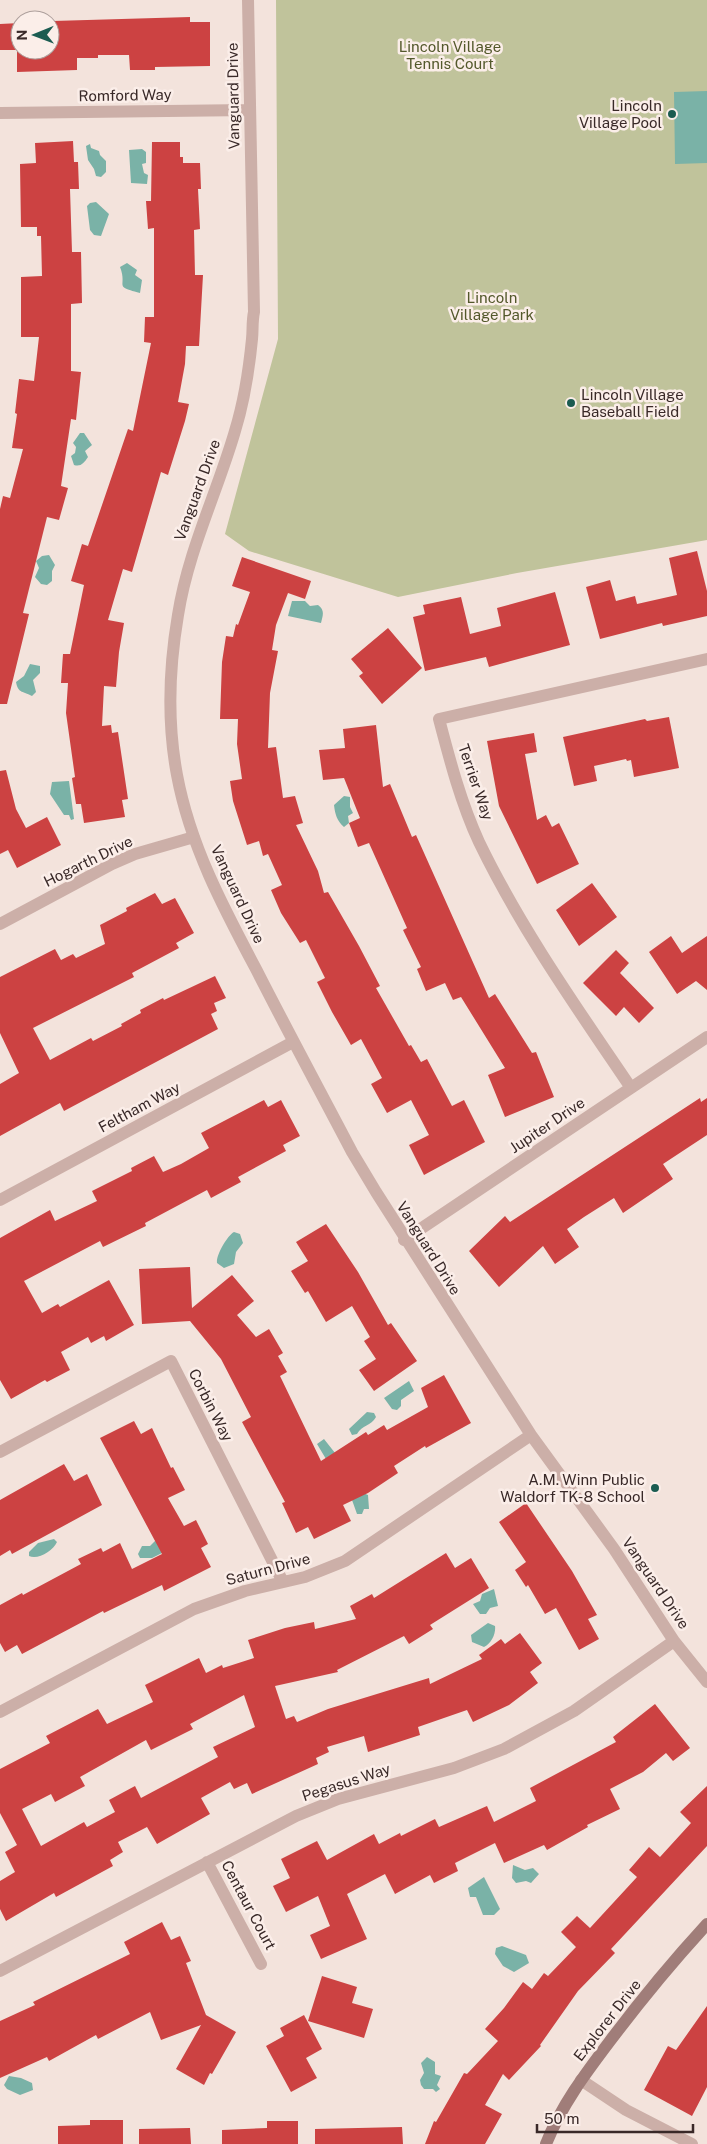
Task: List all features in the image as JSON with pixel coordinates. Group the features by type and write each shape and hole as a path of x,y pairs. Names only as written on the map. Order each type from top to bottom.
{"street":[{"name":"Vanguard Drive","path":"248,0 254,312 247,373 232,444 188,568 171,663 172,740 177,775 194,836 215,891 352,1152 404,1240 531,1435 614,1549 674,1641 707,1682"},
{"name":"Romford Way","path":"0,113 250,110"},
{"name":"Terrier Way","path":"630,1088 562,987 505,891 466,811 439,719 707,659"},
{"name":"Hogarth Drive","path":"0,924 112,864 135,854 194,836"},
{"name":"Jupiter Drive","path":"404,1240 707,1036"},
{"name":"Feltham Way","path":"0,1200 293,1042"},
{"name":"Corbin Way","path":"0,1452 170,1361 283,1582"},
{"name":"Saturn Drive","path":"0,1712 194,1610 245,1591 325,1570 345,1561 531,1435"},
{"name":"Pegasus Way","path":"0,1971 296,1816 338,1798 454,1768 528,1738 574,1711 674,1641"},
{"name":"Centaur Court","path":"207,1862 261,1964"},
{"name":"Explorer Drive","path":"546,2144 560,2113 581,2080 632,2012 707,1924"},
{"path":"581,2080 626,2110 692,2144"}],"green space":[{"name":"Lincoln Village Park","path":"276,0 707,0 707,540 517,573 398,597 249,551 225,534 278,339"}],"water":[{"path":"707,91 707,163 675,164 674,92"},
{"path":"90,144 91,148 99,151 106,161 106,172 101,177 96,176 88,160 86,146"},
{"path":"142,149 146,152 146,163 142,164 144,173 148,175 147,184 131,183 129,150"},
{"path":"96,202 109,214 101,236 94,235 90,230 87,206 90,203"},
{"path":"127,263 137,270 135,275 142,280 140,293 126,289 122,285 120,267"},
{"path":"80,433 84,433 92,445 85,451 88,457 85,461 80,465 74,465 71,456 75,453 76,447 73,443"},
{"path":"49,555 55,565 52,571 52,581 47,585 41,584 35,577 39,568 36,561 42,556"},
{"path":"292,601 305,601 310,606 318,605 323,611 321,623 288,616"},
{"path":"30,664 40,666 40,673 33,680 36,692 32,696 20,690 16,682 24,676"},
{"path":"69,781 74,819 71,820 69,815 64,815 50,794 52,782"},
{"path":"344,796 350,797 350,807 353,813 348,816 349,823 344,827 337,817 334,805"},
{"path":"234,1232 240,1234 243,1243 236,1252 234,1264 224,1268 217,1263 218,1255 225,1241"},
{"path":"409,1381 414,1391 401,1400 401,1406 397,1410 392,1409 384,1398"},
{"path":"367,1412 374,1413 376,1417 357,1434 352,1435 349,1429"},
{"path":"324,1439 339,1458 326,1459 317,1444"},
{"path":"361,1492 368,1495 369,1509 364,1509 362,1514 357,1514 352,1500"},
{"path":"158,1538 168,1550 152,1558 140,1558 138,1554 142,1546 150,1546"},
{"path":"54,1539 57,1542 49,1551 37,1557 29,1556 29,1552 38,1543"},
{"path":"494,1589 498,1606 490,1608 486,1614 480,1614 473,1604 480,1601 482,1594"},
{"path":"488,1623 495,1626 494,1635 489,1643 484,1647 472,1642 471,1635"},
{"path":"513,1865 525,1870 533,1868 539,1874 531,1883 526,1881 516,1883 512,1878"},
{"path":"484,1877 500,1909 494,1915 483,1915 476,1897 470,1897 468,1888"},
{"path":"502,1946 526,1955 529,1963 514,1972 503,1966 495,1954 496,1948"},
{"path":"427,2057 435,2062 435,2074 441,2076 437,2085 440,2089 436,2092 433,2089 424,2089 421,2085 420,2080 424,2073 421,2063"},
{"path":"9,2076 21,2078 32,2083 33,2090 20,2095 7,2089 4,2085"}],"building":[{"path":"190,17 190,22 210,22 210,66 155,67 155,70 130,70 129,55 98,55 98,58 77,58 77,70 17,72 17,60 60,60 60,21"},
{"path":"0,24 10,24 10,50 0,50"},
{"path":"73,141 74,162 78,162 79,189 70,189 72,252 81,252 82,303 71,304 71,371 81,372 76,420 71,419 61,486 68,488 59,520 47,517 23,613 29,614 7,704 0,704 0,509 3,496 10,498 23,449 12,448 17,414 15,413 19,379 34,381 39,337 21,337 21,277 42,276 41,236 37,236 37,227 21,227 20,164 36,163 35,143"},
{"path":"152,142 180,142 180,157 183,157 183,163 200,163 201,189 198,189 200,229 194,230 195,275 203,275 199,346 186,346 185,364 178,402 189,404 185,421 168,475 161,472 132,572 123,569 108,620 124,623 116,687 104,686 102,726 111,725 112,733 118,732 128,799 122,800 125,817 84,823 81,804 76,804 72,778 75,777 66,713 68,683 61,683 63,654 70,654 84,585 71,581 82,544 88,546 128,429 133,431 151,343 144,342 145,317 154,317 154,228 148,229 146,201 151,201"},
{"path":"697,551 707,591 707,616 663,626 662,623 600,639 586,587 610,580 616,601 635,596 637,604 677,595 669,558"},
{"path":"242,557 311,581 305,599 288,593 276,625 272,650 278,651 270,693 268,748 276,747 283,798 295,796 303,823 296,825 318,871 324,893 328,892 359,946 380,986 376,988 409,1046 411,1045 421,1062 427,1059 452,1106 464,1100 485,1142 424,1175 409,1145 429,1135 411,1100 387,1113 371,1084 382,1078 361,1039 351,1045 332,1012 317,982 325,978 306,940 300,943 281,913 271,890 282,885 268,854 263,856 259,841 247,845 233,801 230,781 242,779 237,744 238,719 220,719 222,662 226,636 233,637 236,624 238,625 250,592 232,586"},
{"path":"555,592 570,645 489,667 486,657 425,671 413,617 425,614 423,605 461,597 470,634 501,626 497,608"},
{"path":"388,628 422,668 382,704 359,676 363,673 351,659"},
{"path":"669,717 679,768 634,777 631,760 627,761 626,759 594,766 597,781 574,786 563,737 645,719 647,721"},
{"path":"376,725 383,787 390,784 412,837 416,835 489,998 495,994 532,1053 536,1052 554,1097 505,1117 488,1075 505,1068 461,997 453,1000 445,983 426,991 417,969 421,967 403,930 407,928 369,843 358,847 349,823 360,818 344,778 323,780 319,750 345,748 343,729"},
{"path":"534,733 537,752 525,754 537,820 546,815 552,827 559,823 579,864 537,884 499,806 487,741"},
{"path":"6,770 16,809 26,828 47,817 61,845 17,868 8,850 0,854 0,771"},
{"path":"592,883 617,917 579,946 556,910"},
{"path":"155,893 162,904 175,898 194,933 176,943 179,948 132,973 134,977 33,1028 50,1060 91,1038 93,1041 122,1026 121,1024 141,1013 140,1010 163,998 164,1000 215,976 226,998 214,1003 217,1011 211,1014 218,1029 64,1111 60,1103 0,1136 0,1084 19,1073 0,1033 0,977 55,949 61,960 73,954 76,958 105,944 100,925 127,911 126,908"},
{"path":"671,936 682,953 707,936 707,990 696,981 677,994 649,952"},
{"path":"616,950 629,963 620,973 654,1008 639,1023 624,1007 616,1016 583,983"},
{"path":"700,1098 701,1102 707,1098 707,1135 663,1164 673,1179 623,1213 614,1198 567,1229 579,1247 555,1264 543,1246 499,1287 469,1251 505,1216 510,1222"},
{"path":"264,1100 268,1107 281,1100 300,1136 283,1145 286,1151 238,1177 241,1182 211,1198 207,1190 145,1223 146,1226 103,1247 100,1241 24,1281 42,1313 58,1304 60,1307 109,1280 134,1325 106,1341 104,1336 91,1343 88,1337 61,1352 70,1370 47,1382 45,1380 11,1399 0,1380 0,1238 50,1210 55,1221 97,1201 92,1191 132,1171 131,1168 154,1156 163,1172 181,1164 209,1148 201,1133"},
{"path":"326,1224 358,1272 388,1325 391,1323 417,1361 374,1391 359,1370 376,1359 364,1341 370,1337 352,1306 326,1322 308,1291 305,1293 291,1271 308,1261 296,1242"},
{"path":"190,1267 192,1308 232,1275 254,1301 237,1315 256,1337 269,1329 283,1353 278,1356 287,1372 280,1376 321,1461 366,1432 368,1435 384,1425 387,1430 428,1407 421,1388 444,1375 471,1423 426,1448 425,1446 394,1466 398,1473 368,1493 343,1505 351,1521 314,1539 308,1527 296,1533 282,1503 285,1502 242,1422 251,1417 221,1359 190,1321 142,1324 139,1269"},
{"path":"134,1421 141,1434 152,1428 171,1468 173,1467 185,1490 168,1498 184,1526 196,1520 208,1544 201,1548 211,1567 164,1591 162,1585 104,1613 103,1611 22,1654 17,1645 5,1652 0,1643 0,1605 81,1564 78,1559 101,1548 103,1552 120,1543 132,1569 162,1554 100,1438"},
{"path":"64,1464 74,1481 87,1474 102,1505 12,1554 10,1550 0,1556 0,1500"},
{"path":"526,1503 572,1571 597,1615 588,1619 599,1639 579,1650 556,1608 545,1614 528,1585 526,1587 515,1570 526,1562 499,1522"},
{"path":"446,1553 455,1568 471,1558 489,1588 430,1625 433,1629 409,1644 404,1636 337,1670 338,1672 275,1686 286,1719 294,1716 297,1722 328,1709 429,1678 430,1684 482,1659 479,1655 501,1639 505,1644 520,1633 542,1663 530,1672 538,1683 509,1705 473,1722 467,1710 418,1727 420,1735 368,1752 364,1736 327,1747 329,1752 316,1758 318,1764 252,1794 247,1783 234,1789 230,1782 201,1798 210,1814 157,1844 147,1827 118,1842 123,1852 110,1860 113,1866 56,1897 54,1893 6,1921 0,1909 0,1881 15,1872 5,1852 17,1845 0,1813 0,1769 50,1743 46,1736 98,1709 107,1724 153,1702 145,1685 199,1658 206,1673 222,1665 223,1668 254,1658 248,1640 285,1628 314,1622 315,1629 356,1619 350,1606 372,1594 374,1598","holes":["244,1695 255,1727 213,1747 218,1757 141,1798 135,1786 109,1800 115,1812 87,1827 84,1822 41,1846 22,1809 51,1794 55,1802 85,1786 80,1777 146,1740 151,1750 193,1729 190,1724"]},
{"path":"655,1704 690,1748 673,1761 666,1753 643,1772 610,1789 620,1809 587,1825 588,1827 547,1850 544,1845 504,1863 495,1843 455,1863 458,1871 434,1883 430,1875 395,1894 385,1874 347,1894 367,1939 321,1959 310,1935 330,1926 318,1896 286,1912 273,1886 290,1878 281,1859 317,1841 327,1860 374,1834 379,1844 400,1833 401,1836 435,1819 439,1827 487,1806 494,1822 536,1801 530,1788 616,1742 613,1737"},
{"path":"707,1786 707,1846 611,1949 615,1953 578,1991 541,2046 509,2080 503,2074 485,2105 502,2114 485,2144 425,2144 434,2121 436,2122 464,2073 467,2074 498,2041 485,2029 504,2008 523,1982 532,1989 544,1973 548,1976 576,1947 561,1932 577,1916 590,1928 637,1877 629,1870 649,1847 660,1857 691,1823 680,1812"},
{"path":"162,1922 171,1940 180,1936 191,1961 186,1963 206,2015 236,2032 204,2085 176,2069 201,2025 161,2040 150,2012 98,2039 96,2035 49,2061 47,2057 0,2078 0,2021 35,2005 33,2002 130,1954 124,1942"},
{"path":"322,1976 357,1987 352,2003 373,2009 364,2038 308,2021"},
{"path":"707,2006 707,2087 692,2116 644,2090 668,2046 676,2050"},
{"path":"304,2015 322,2049 306,2058 317,2078 291,2092 266,2046 284,2036 280,2028"},
{"path":"90,2120 123,2120 123,2144 58,2144 58,2126 90,2125"},
{"path":"267,2121 298,2121 298,2144 222,2144 222,2130 267,2128"},
{"path":"402,2127 403,2144 315,2144 315,2129"},
{"path":"190,2128 191,2144 139,2144 139,2129"}],"place":[{"name":"Lincoln Village Pool","path":"672,114"},
{"name":"Lincoln Village Baseball Field","path":"571,403"},
{"name":"A.M. Winn Public Waldorf TK-8 School","path":"655,1488"}],"park label":[{"name":"Lincoln Village Tennis Court","path":"450,54"}]}
